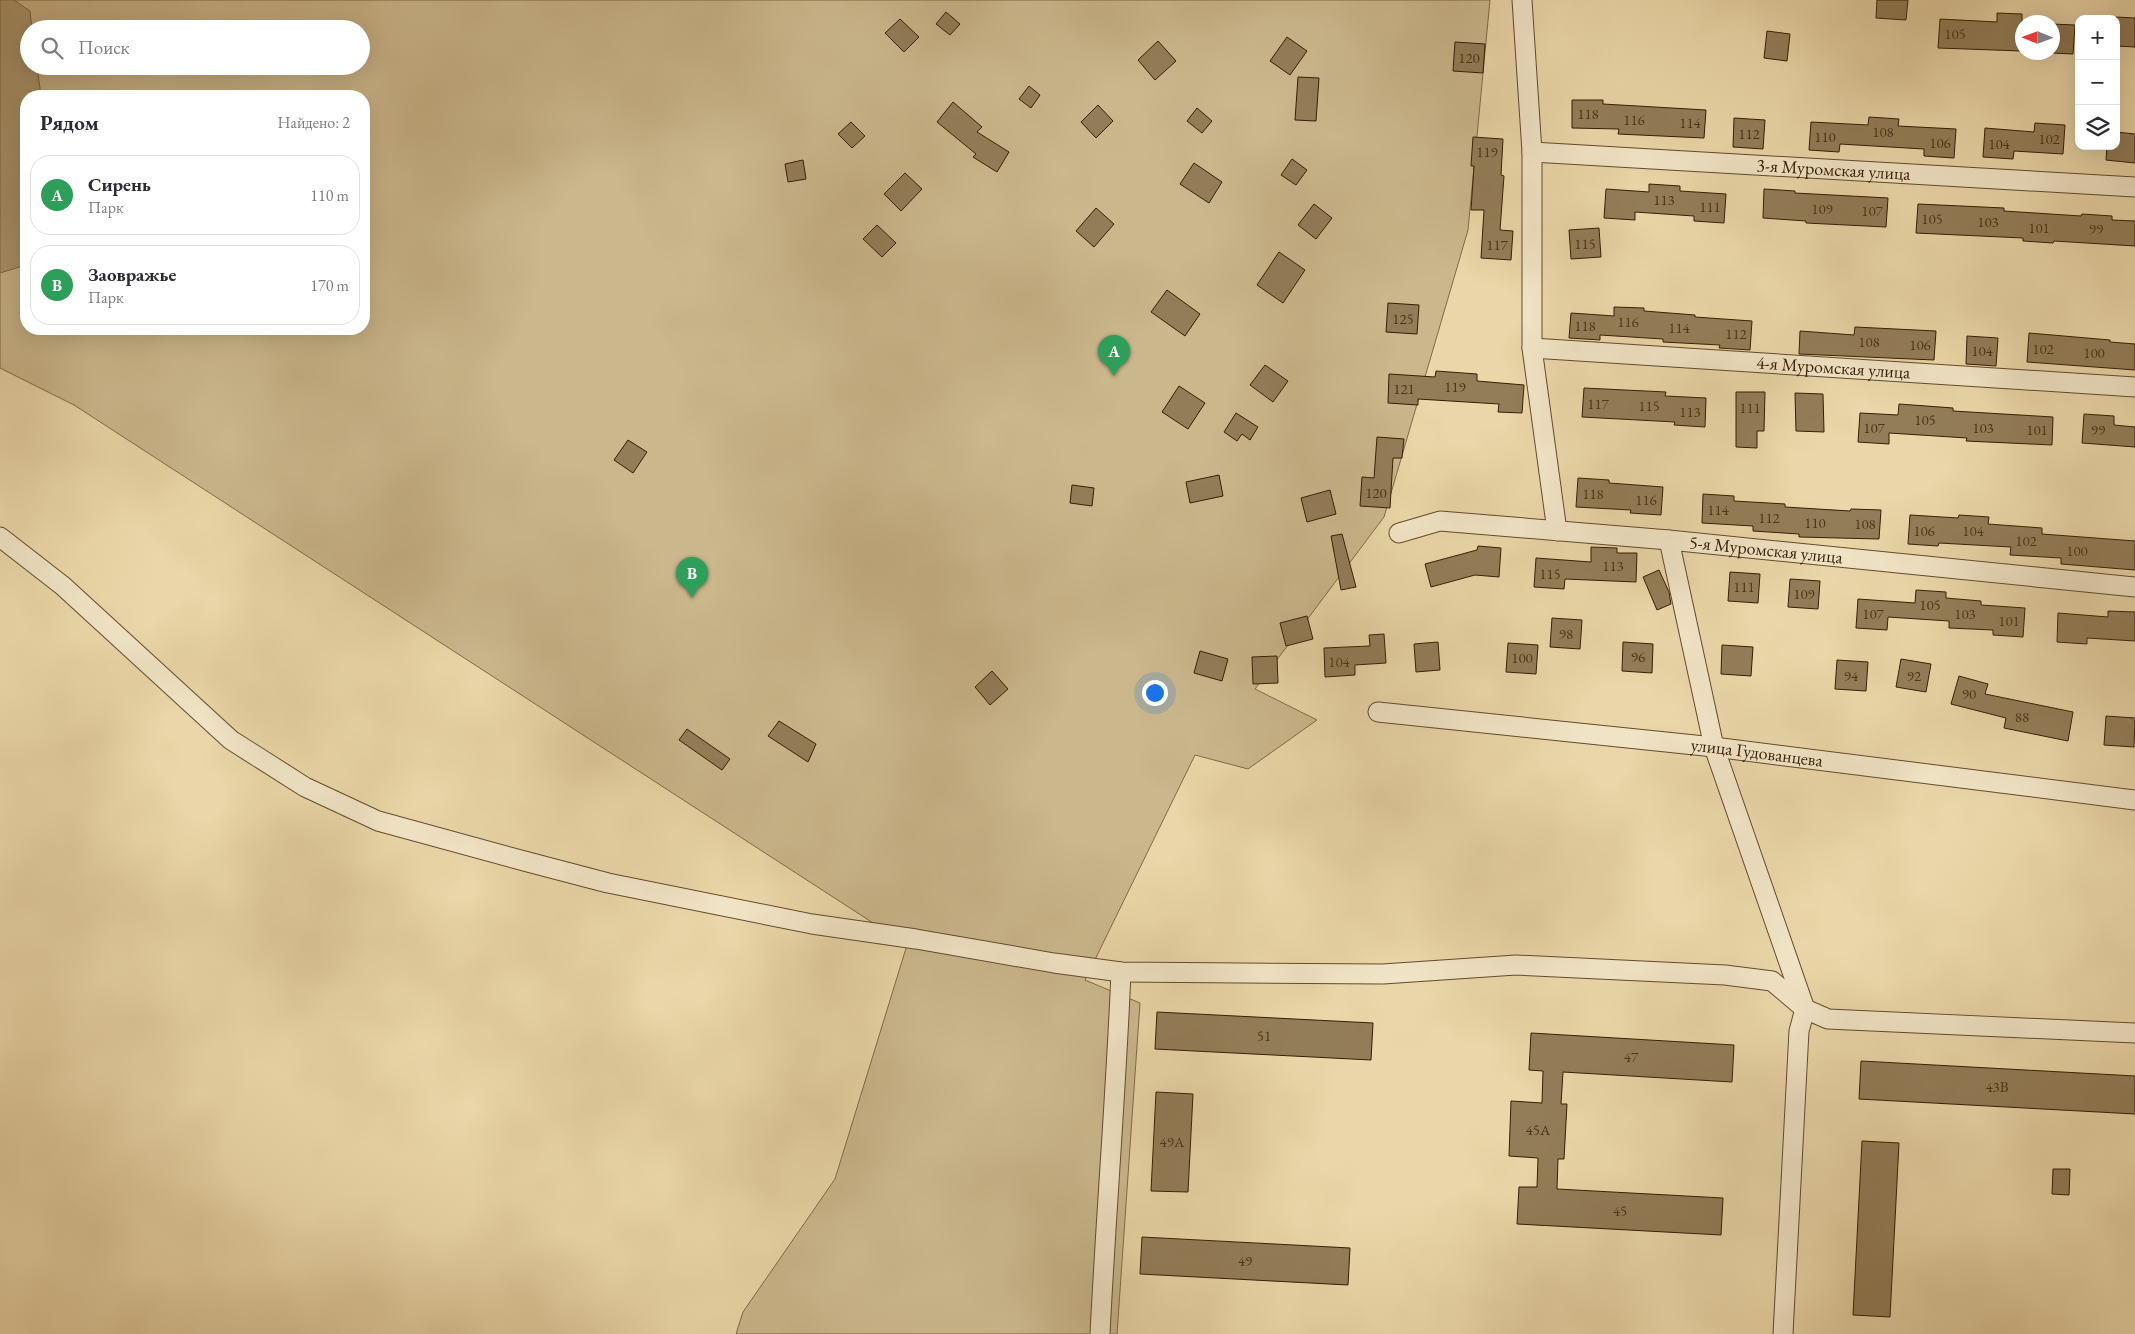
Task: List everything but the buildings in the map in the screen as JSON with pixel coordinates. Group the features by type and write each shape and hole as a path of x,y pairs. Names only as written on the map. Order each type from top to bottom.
{"street":[{"path":"1522,0 1532,152 1532,348 1557,531"},
{"name":"3-я Муромская улица","path":"1532,152 2135,186"},
{"name":"4-я Муромская улица","path":"1532,348 2135,388"},
{"name":"5-я Муромская улица","path":"1399,533 1440,521 1669,540 2135,587"},
{"path":"0,537 63,586 231,740 305,787 378,821 546,867 637,889 812,924 916,938 1054,964 1121,972 1383,974 1516,965 1687,973 1772,981 1805,1009 1828,1019 2135,1033"},
{"path":"1669,540 1714,747 1805,1009 1799,1031 1784,1334"},
{"name":"улица Гудованцева","path":"1378,712 1714,747 2135,800"},
{"path":"1100,1334 1121,972"}],"shaded area":[{"path":"0,0 1490,0 1468,230 1384,517 1255,689 1317,720 1248,769 1195,755 1085,980 1140,1003 1117,1334 736,1334 743,1312 835,1179 907,945 74,405 0,368"},
{"path":"0,0 14,0 30,11 31,20 20,20 20,75 38,75 40,90 20,90 20,267 0,273"}],"place":[{"name":"Сирень","path":"1114,376"},
{"name":"Заовражье","path":"692,598"}]}
